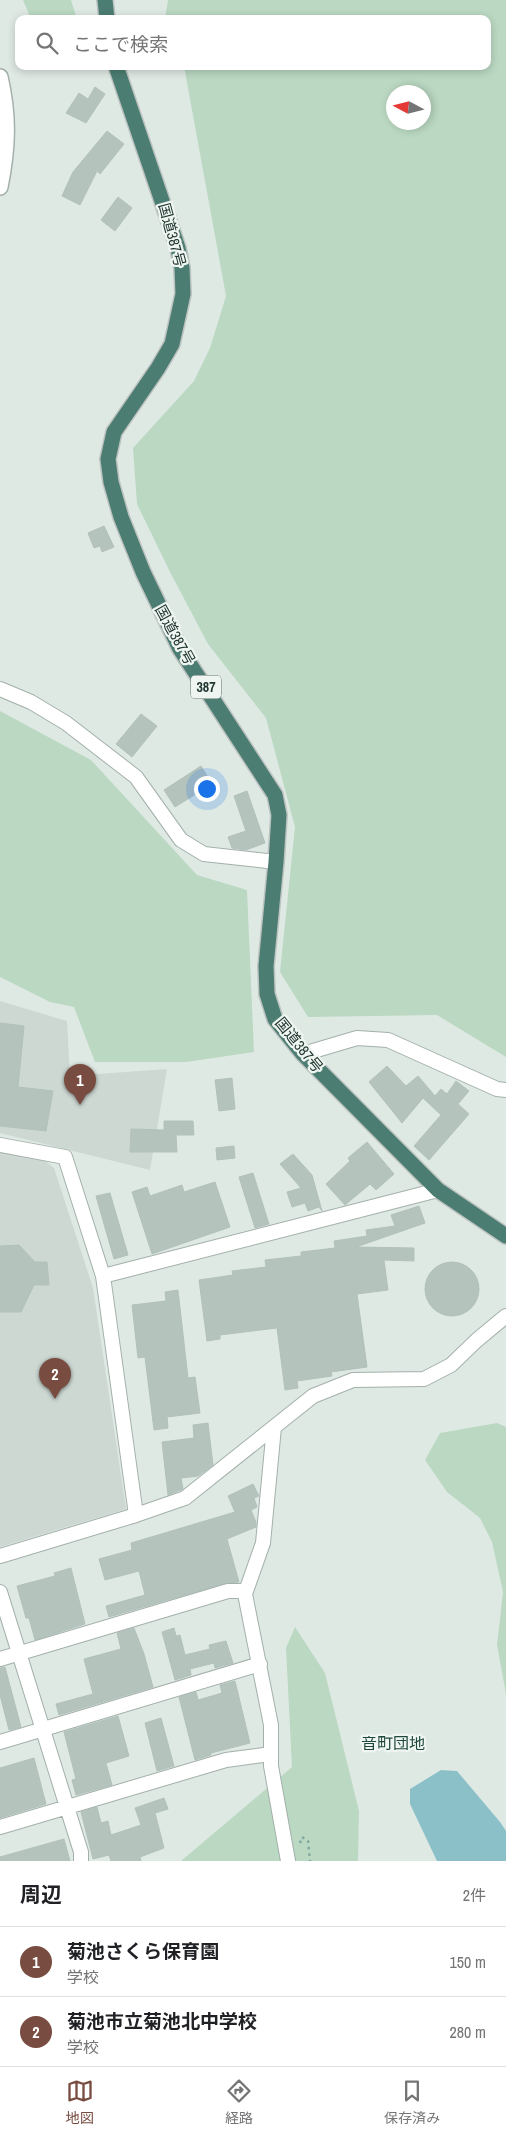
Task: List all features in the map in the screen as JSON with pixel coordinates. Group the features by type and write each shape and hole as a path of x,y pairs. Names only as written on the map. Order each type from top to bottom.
{"highway":[{"path":"105,0 107,15"},
{"name":"国道387号","path":"117,70 178,248 183,294 172,344 158,368 114,432 108,459 110,482 121,517 143,572 180,649 275,795 279,816 266,966 267,994 275,1019 303,1054 438,1190 506,1236"}],"street":[{"path":"0,77 7,118 7,145 0,187"},
{"path":"0,689 31,702 66,723 136,777 181,840 204,854 276,862"},
{"path":"303,1054 357,1038 388,1040 470,1078 506,1090"},
{"path":"0,1145 65,1157 102,1276 136,1515"},
{"path":"102,1276 438,1190"},
{"path":"0,1556 136,1515 185,1498 313,1396 353,1380 424,1379 451,1365 476,1340 506,1316"},
{"path":"274,1428 263,1543 246,1591 271,1725 271,1766 288,1861"},
{"path":"0,1659 228,1591 246,1591"},
{"path":"0,1592 21,1653 82,1861"},
{"path":"0,1742 260,1664"},
{"path":"0,1827 226,1760 271,1754"}],"path":[{"path":"288,1861 298,1852 302,1837 308,1841 310,1861"}],"shaded area":[{"path":"0,1001 67,1021 70,1076 167,1069 150,1170 0,1133"},
{"path":"0,1154 45,1161 54,1168 93,1288 126,1509 0,1547"}],"green space":[{"path":"23,0 71,0 76,15 29,15"},
{"path":"168,0 506,0 506,1057 437,1015 308,1017 280,972 295,827 266,718 208,644 137,504 133,448 194,381 210,348 226,296 185,70 491,70 491,15 166,15"},
{"path":"0,711 91,760 197,875 247,890 254,1052 186,1062 95,1062 74,1007 50,1002 0,977"},
{"path":"497,1423 506,1427 506,1694 497,1645 503,1592 492,1542 480,1518 447,1492 425,1460 440,1433"},
{"path":"295,1627 325,1673 359,1811 358,1861 181,1861 292,1767 286,1648"}],"water":[{"path":"441,1770 457,1771 500,1822 506,1831 506,1861 437,1861 410,1804 410,1789"}],"building":[{"path":"95,87 105,94 86,123 66,113 79,93 88,99"},
{"path":"107,131 124,144 100,174 97,171 80,205 62,196 73,172"},
{"path":"118,197 132,208 115,231 101,220"},
{"path":"104,526 114,547 102,552 100,546 94,548 88,533"},
{"path":"141,714 157,726 132,757 116,744"},
{"path":"201,766 212,784 175,807 164,790"},
{"path":"247,791 265,843 246,850 232,848 228,837 246,831 234,796"},
{"path":"0,1023 24,1026 18,1087 53,1091 46,1131 0,1126"},
{"path":"387,1066 406,1086 418,1076 435,1096 441,1089 447,1094 456,1081 469,1091 458,1104 469,1114 429,1160 414,1146 441,1115 423,1098 402,1123 369,1082"},
{"path":"232,1078 235,1109 219,1111 215,1080"},
{"path":"164,1121 193,1121 194,1135 176,1135 177,1152 130,1152 131,1129 164,1130"},
{"path":"367,1142 394,1174 376,1190 370,1184 345,1205 326,1184 350,1161 348,1158"},
{"path":"234,1146 235,1158 217,1160 216,1148"},
{"path":"293,1154 312,1175 322,1211 319,1207 308,1211 305,1203 292,1207 287,1192 301,1188 280,1164"},
{"path":"253,1173 269,1224 255,1228 239,1177"},
{"path":"215,1182 230,1227 152,1254 132,1192 147,1187 150,1196 182,1185 184,1192"},
{"path":"110,1193 128,1255 114,1259 96,1196"},
{"path":"419,1206 425,1223 356,1247 414,1248 414,1261 384,1260 388,1290 357,1294 367,1367 331,1372 332,1376 297,1381 298,1388 285,1390 277,1328 220,1335 220,1339 207,1341 199,1280 233,1275 232,1271 266,1267 265,1260 301,1256 301,1252 335,1248 334,1241 367,1236 366,1230 395,1226 391,1215"},
{"path":"19,1245 35,1262 47,1262 49,1285 34,1285 21,1312 0,1312 0,1246"},
{"path":"452,1262 462,1264 471,1270 477,1279 479,1289 477,1299 471,1308 462,1314 452,1316 442,1314 433,1308 427,1299 425,1289 427,1279 433,1270 442,1264"},
{"path":"178,1290 188,1378 195,1377 200,1413 167,1417 168,1428 154,1430 145,1357 138,1358 132,1305 166,1301 165,1292"},
{"path":"208,1423 213,1465 198,1476 181,1478 183,1489 168,1495 162,1442 194,1438 193,1425"},
{"path":"253,1484 259,1496 254,1498 257,1507 251,1510 256,1527 227,1539 239,1582 226,1583 109,1617 106,1606 145,1595 139,1571 105,1580 99,1559 132,1550 131,1543 235,1512 228,1496"},
{"path":"71,1568 85,1624 35,1640 29,1618 26,1618 17,1586 55,1576 54,1573"},
{"path":"134,1628 144,1654 153,1687 59,1715 56,1704 93,1694 84,1659 121,1649 117,1633"},
{"path":"174,1628 176,1636 180,1635 185,1655 210,1649 209,1645 226,1641 233,1663 215,1668 214,1663 190,1669 191,1675 175,1680 162,1632"},
{"path":"5,1667 21,1727 9,1730 0,1695 0,1668"},
{"path":"235,1681 250,1743 211,1753 211,1755 195,1760 179,1697 196,1692 198,1700 222,1693 220,1685"},
{"path":"118,1716 129,1756 106,1763 112,1785 76,1795 72,1780 76,1779 64,1732"},
{"path":"161,1718 174,1766 157,1771 145,1723"},
{"path":"34,1758 46,1804 0,1818 0,1768"},
{"path":"164,1798 168,1809 155,1813 164,1848 140,1857 141,1861 111,1861 109,1855 93,1859 81,1812 97,1807 101,1823 108,1821 111,1835 141,1825 135,1808"},
{"path":"64,1839 70,1861 0,1861 0,1857"}],"place":[{"name":"菊池さくら保育園","path":"80,1105"},
{"name":"菊池市立菊池北中学校","path":"55,1399"}],"district":[{"name":"音町団地","path":"393,1743"}]}
